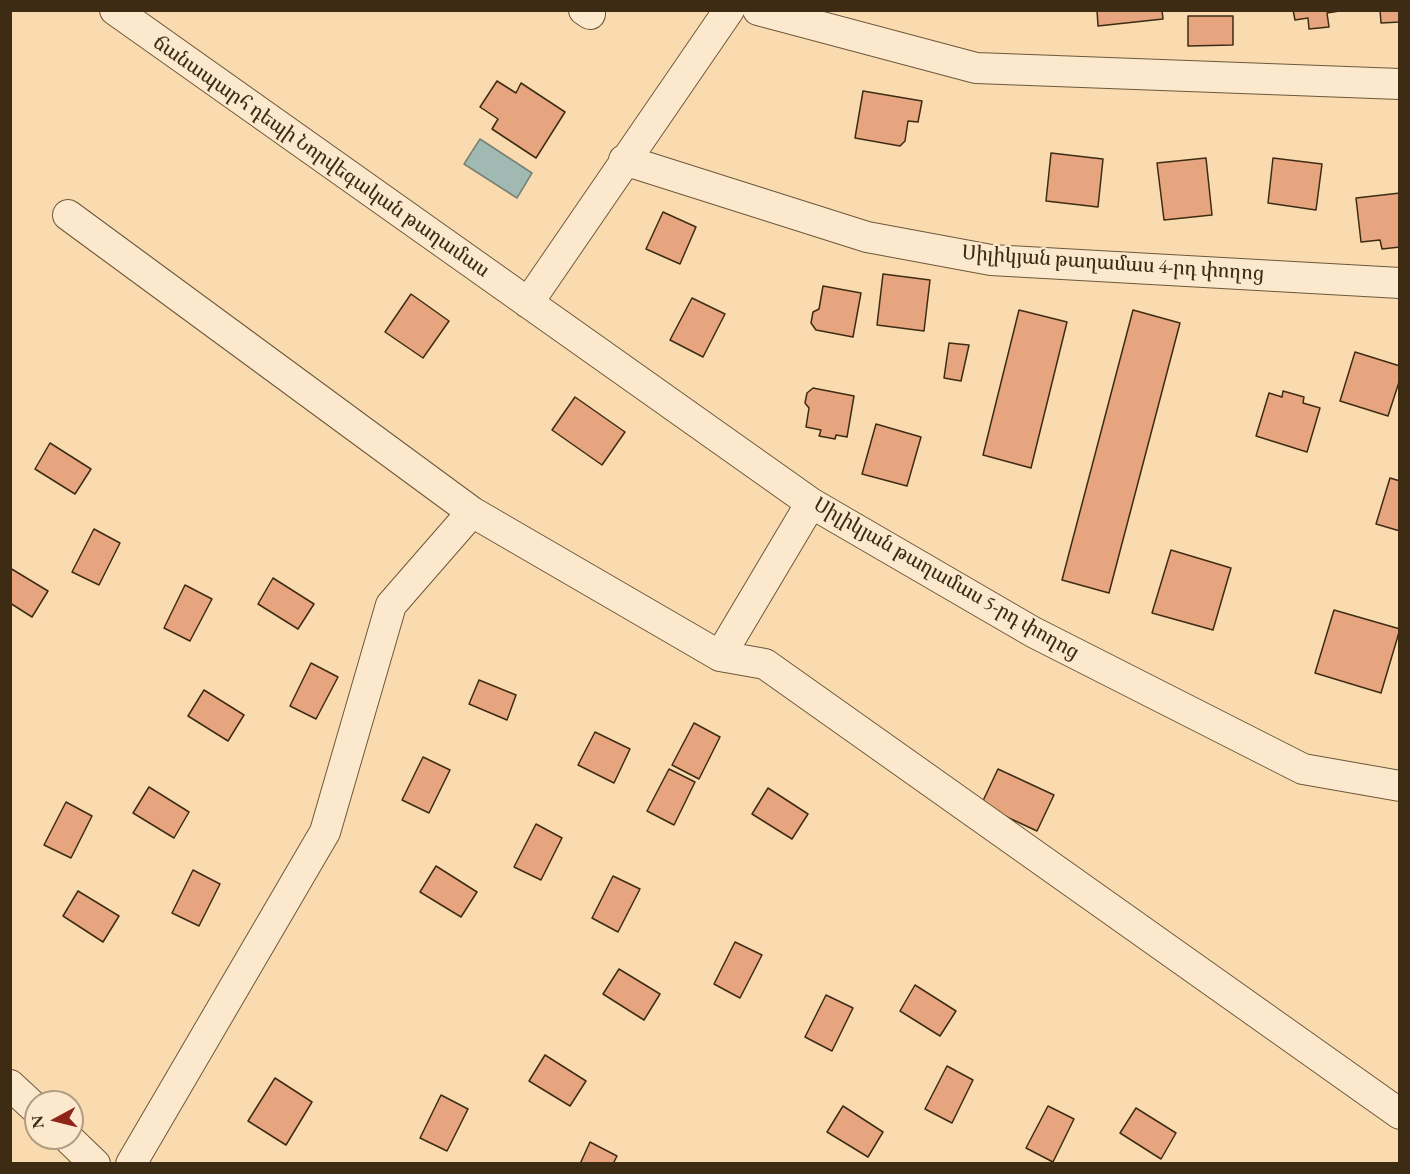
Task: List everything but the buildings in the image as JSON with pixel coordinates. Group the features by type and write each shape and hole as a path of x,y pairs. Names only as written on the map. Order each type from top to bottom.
{"street":[{"name":"ճանապարհ դեպի Նորվեգական թաղամաս","path":"115,10 528,303"},
{"path":"528,303 729,10"},
{"path":"758,10 976,68 1400,84"},
{"name":"Սիլիկյան թաղամաս 4-րդ փողոց","path":"624,160 867,237 991,260 1400,283"},
{"path":"68,215 472,512 720,656 765,664 1400,1114"},
{"name":"Սիլիկյան թաղամաս 5-րդ փողոց","path":"528,303 810,503 1033,632 1303,769 1400,786"},
{"path":"720,656 810,503"},
{"path":"131,1164 325,832 392,605 472,512"},
{"path":"10,1085 24,1098"},
{"path":"80,1150 95,1164"}],"water":[{"path":"480,139 532,173 517,198 464,164"}]}
